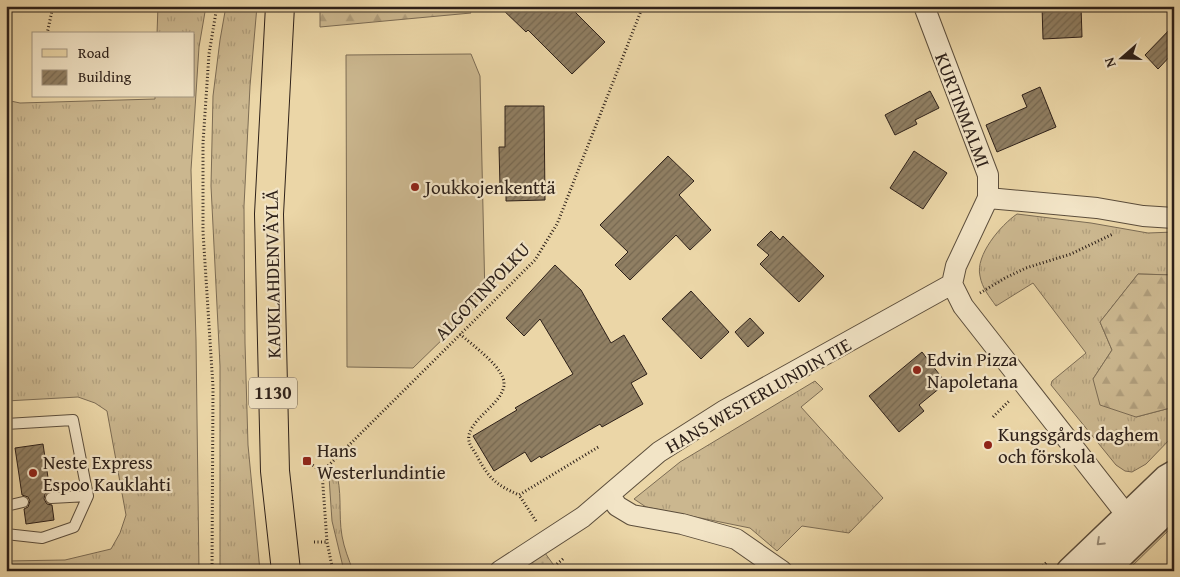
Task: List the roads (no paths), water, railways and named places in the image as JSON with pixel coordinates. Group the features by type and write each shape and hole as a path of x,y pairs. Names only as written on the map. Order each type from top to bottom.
{"main road":[{"name":"KAUKLAHDENVÄYLÄ","path":"280,6 269,214 276,471 286,571"}],"street":[{"name":"KURTINMALMI","path":"924,6 988,175 988,198 956,266 952,284"},
{"path":"988,198 1098,208 1143,216 1174,218"},
{"path":"952,284 963,306 1135,525"},
{"name":"HANS WESTERLUNDIN TIE","path":"500,571 583,517 659,452 725,410 952,284"},
{"path":"1104,571 1167,478 1174,474"},
{"path":"610,495 617,506 632,515 682,524 736,539 782,571"},
{"path":"1070,571 1135,525 1174,503"}],"lane":[{"path":"6,424 73,420 88,496 74,527 42,538 6,534"},
{"path":"51,498 88,496"},
{"path":"6,506 23,502"}],"place":[{"name":"Joukkojenkenttä","path":"415,187"},
{"name":"Edvin Pizza Napoletana","path":"917,370"},
{"name":"Kungsgårds daghem och förskola","path":"988,445"},
{"name":"Hans Westerlundintie","path":"307,461"},
{"name":"Neste Express Espoo Kauklahti","path":"33,473"}]}
